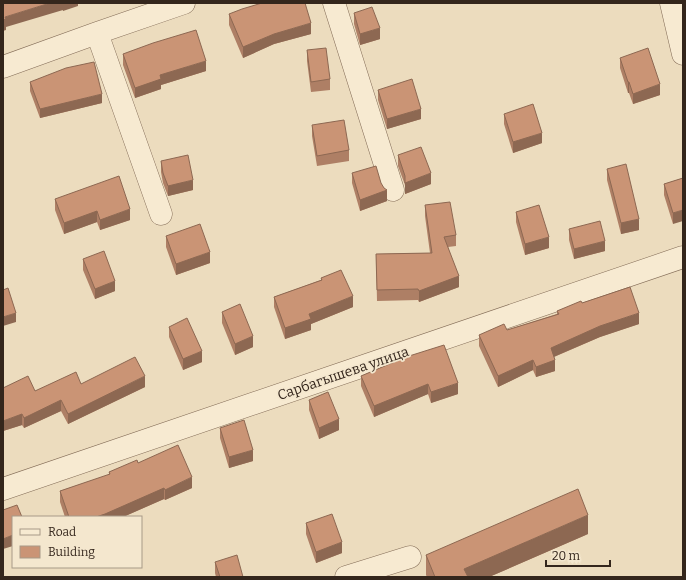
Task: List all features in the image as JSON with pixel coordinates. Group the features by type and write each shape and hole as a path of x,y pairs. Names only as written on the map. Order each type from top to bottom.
{"street":[{"path":"3,67 184,3"},
{"path":"334,3 393,190"},
{"path":"671,3 683,54"},
{"path":"97,33 161,214"},
{"name":"Сарбагышева улица","path":"3,489 683,256"},
{"path":"346,577 410,557"}],"building":[{"path":"3,3 50,3 5,17 6,19 3,20"},
{"path":"262,3 305,3 311,23 274,34 243,47 229,14"},
{"path":"372,7 380,28 360,34 354,13"},
{"path":"196,30 206,61 160,75 161,79 135,88 123,54"},
{"path":"326,48 330,79 311,82 307,50"},
{"path":"648,48 660,84 633,94 620,58"},
{"path":"94,62 102,94 40,109 30,82 66,68"},
{"path":"412,79 421,109 387,119 378,90"},
{"path":"533,104 542,133 513,142 504,114"},
{"path":"344,120 349,150 317,156 312,125"},
{"path":"421,147 431,173 405,183 405,176 398,155"},
{"path":"188,155 193,180 168,186 163,173 161,161"},
{"path":"626,164 639,219 621,223 607,169"},
{"path":"376,166 381,183 387,190 360,200 352,173"},
{"path":"119,176 130,209 100,220 97,211 64,223 55,199"},
{"path":"683,178 683,210 673,213 664,184"},
{"path":"450,202 456,235 444,237 459,276 419,291 418,289 377,290 376,254 432,253 425,205"},
{"path":"539,205 549,237 525,244 516,212"},
{"path":"600,221 605,241 574,249 569,229"},
{"path":"200,224 210,252 176,264 166,236"},
{"path":"104,251 115,281 95,289 83,259"},
{"path":"341,270 353,296 309,314 311,319 285,328 274,297 322,280 321,278"},
{"path":"630,287 639,313 600,326 551,348 555,360 536,367 533,360 498,376 479,335 504,324 507,330 559,314 557,311 581,301 582,303"},
{"path":"8,288 16,313 3,317 3,290"},
{"path":"240,304 253,336 235,344 222,312"},
{"path":"187,318 202,351 183,359 169,327"},
{"path":"444,345 458,383 431,392 428,384 374,406 361,376 406,357"},
{"path":"135,357 145,376 68,414 61,400 24,418 22,414 3,421 3,388 28,376 35,391 76,372 81,384"},
{"path":"328,392 339,419 319,428 309,400"},
{"path":"244,420 253,450 229,457 220,428"},
{"path":"178,445 192,477 165,490 164,488 99,516 69,516 60,491 110,474 109,472 137,460 138,463"},
{"path":"578,489 588,515 464,569 468,577 435,577 426,555"},
{"path":"17,505 22,516 12,516 12,535 3,539 3,510"},
{"path":"332,514 342,542 316,552 306,523"},
{"path":"237,555 243,577 220,577 215,562"}]}
